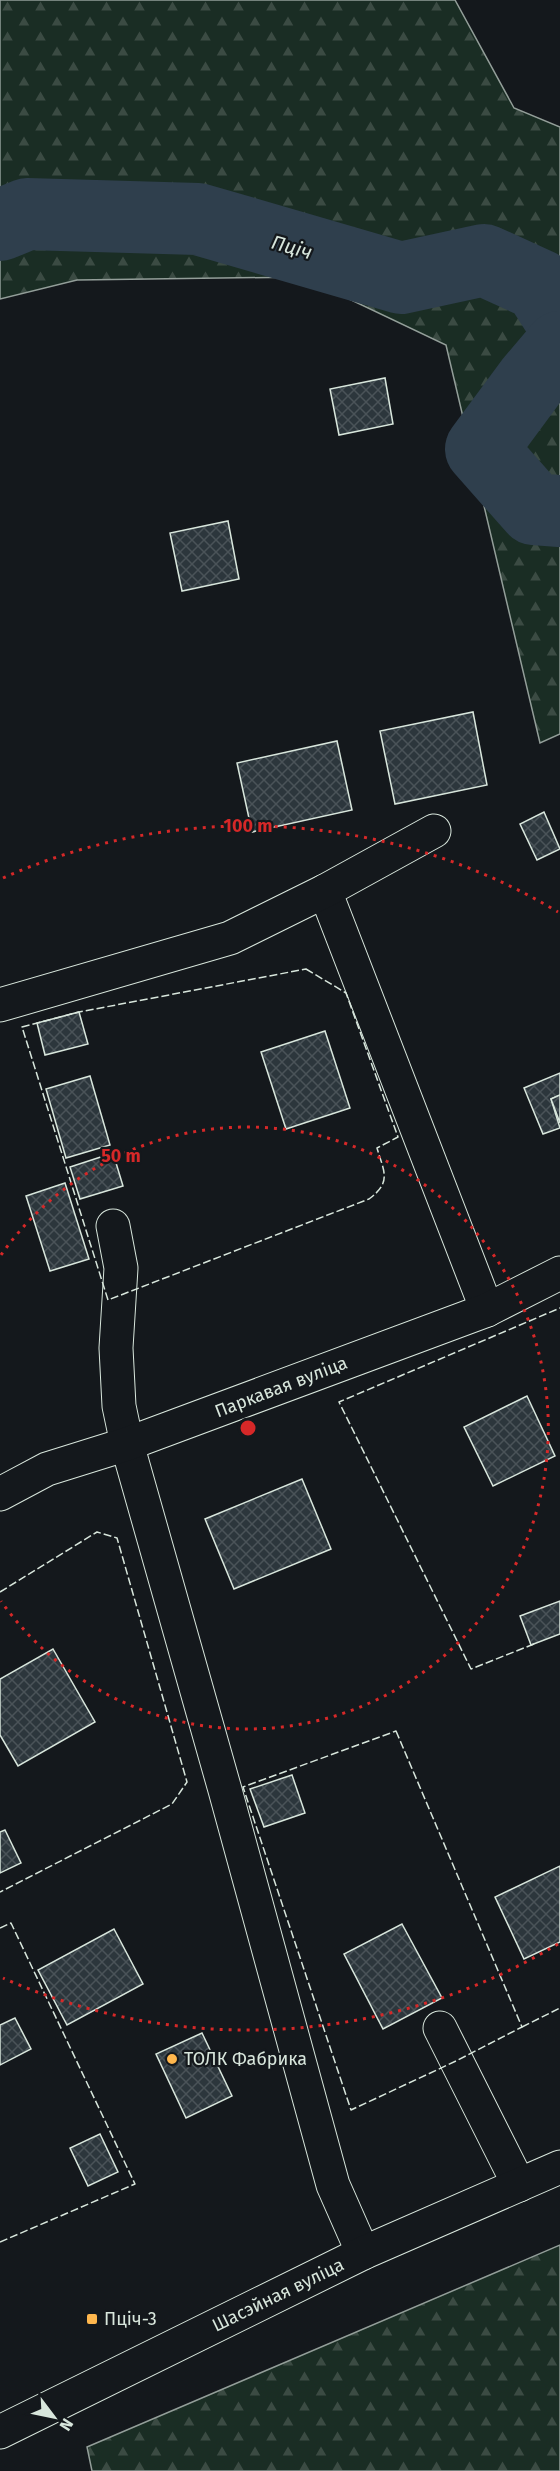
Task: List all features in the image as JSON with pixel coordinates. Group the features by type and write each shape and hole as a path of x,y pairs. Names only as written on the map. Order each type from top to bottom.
{"street":[{"path":"0,1005 230,938 325,891 434,831"},
{"path":"325,891 487,1310"},
{"path":"113,1226 121,1268 116,1348 119,1406 127,1444 333,2185 363,2253"},
{"name":"Паркавая вуліца","path":"0,1494 47,1469 127,1444 487,1310 560,1273"},
{"path":"440,2028 519,2185"},
{"name":"Шасэйная вуліца","path":"0,2432 363,2253 560,2167"}],"green space":[{"path":"0,0 455,0 514,108 560,127 560,734 540,743 446,345 303,277 77,280 0,299"},
{"path":"560,2245 560,2471 92,2471 87,2447"}],"building":[{"path":"385,378 393,424 339,435 330,389"},
{"path":"228,521 239,579 182,591 170,533"},
{"path":"473,712 487,785 395,804 380,731"},
{"path":"337,741 352,810 252,832 237,763"},
{"path":"544,812 560,849 537,860 520,824"},
{"path":"79,1012 88,1044 45,1055 37,1023"},
{"path":"325,1031 350,1108 286,1129 261,1052"},
{"path":"560,1073 560,1095 551,1099 560,1128 543,1134 524,1088"},
{"path":"90,1076 110,1145 66,1158 46,1089"},
{"path":"560,1095 560,1123 551,1099"},
{"path":"113,1153 123,1186 80,1199 70,1167"},
{"path":"65,1183 89,1259 50,1271 26,1196"},
{"path":"527,1396 555,1456 493,1486 464,1427"},
{"path":"302,1479 331,1549 234,1589 205,1519"},
{"path":"560,1601 560,1634 531,1645 520,1616"},
{"path":"53,1649 95,1722 18,1766 0,1735 0,1679"},
{"path":"292,1775 305,1813 264,1827 250,1789"},
{"path":"5,1830 21,1863 0,1873 0,1832"},
{"path":"560,1866 560,1942 524,1959 495,1897"},
{"path":"402,1924 442,1998 383,2029 344,1954"},
{"path":"114,1929 143,1984 67,2025 38,1970"},
{"path":"15,2018 31,2049 0,2065 0,2025"},
{"path":"202,2033 232,2096 186,2118 156,2054"},
{"path":"100,2134 118,2172 88,2186 70,2148"}],"waterway":[{"name":"Пціч","path":"0,225 27,214 198,219 401,278 484,260 539,285 560,318"},
{"name":"Пціч","path":"560,347 532,380 481,449 534,509 560,511"}],"fence":[{"path":"306,969 346,993 398,1137 377,1148 384,1170 381,1187 369,1199 108,1300 22,1027 79,1012 306,969"},
{"path":"534,1644 471,1669 339,1402 560,1308"},
{"path":"0,1592 97,1532 117,1538 187,1782 172,1804 0,1892"},
{"path":"396,1731 522,2027 351,2110 243,1787 396,1731"},
{"path":"0,1928 11,1923 135,2184 0,2242"},
{"path":"522,2027 560,2008"}],"place":[{"name":"ТОЛК Фабрика","path":"172,2059"},
{"name":"Пціч-3","path":"92,2319"}]}
